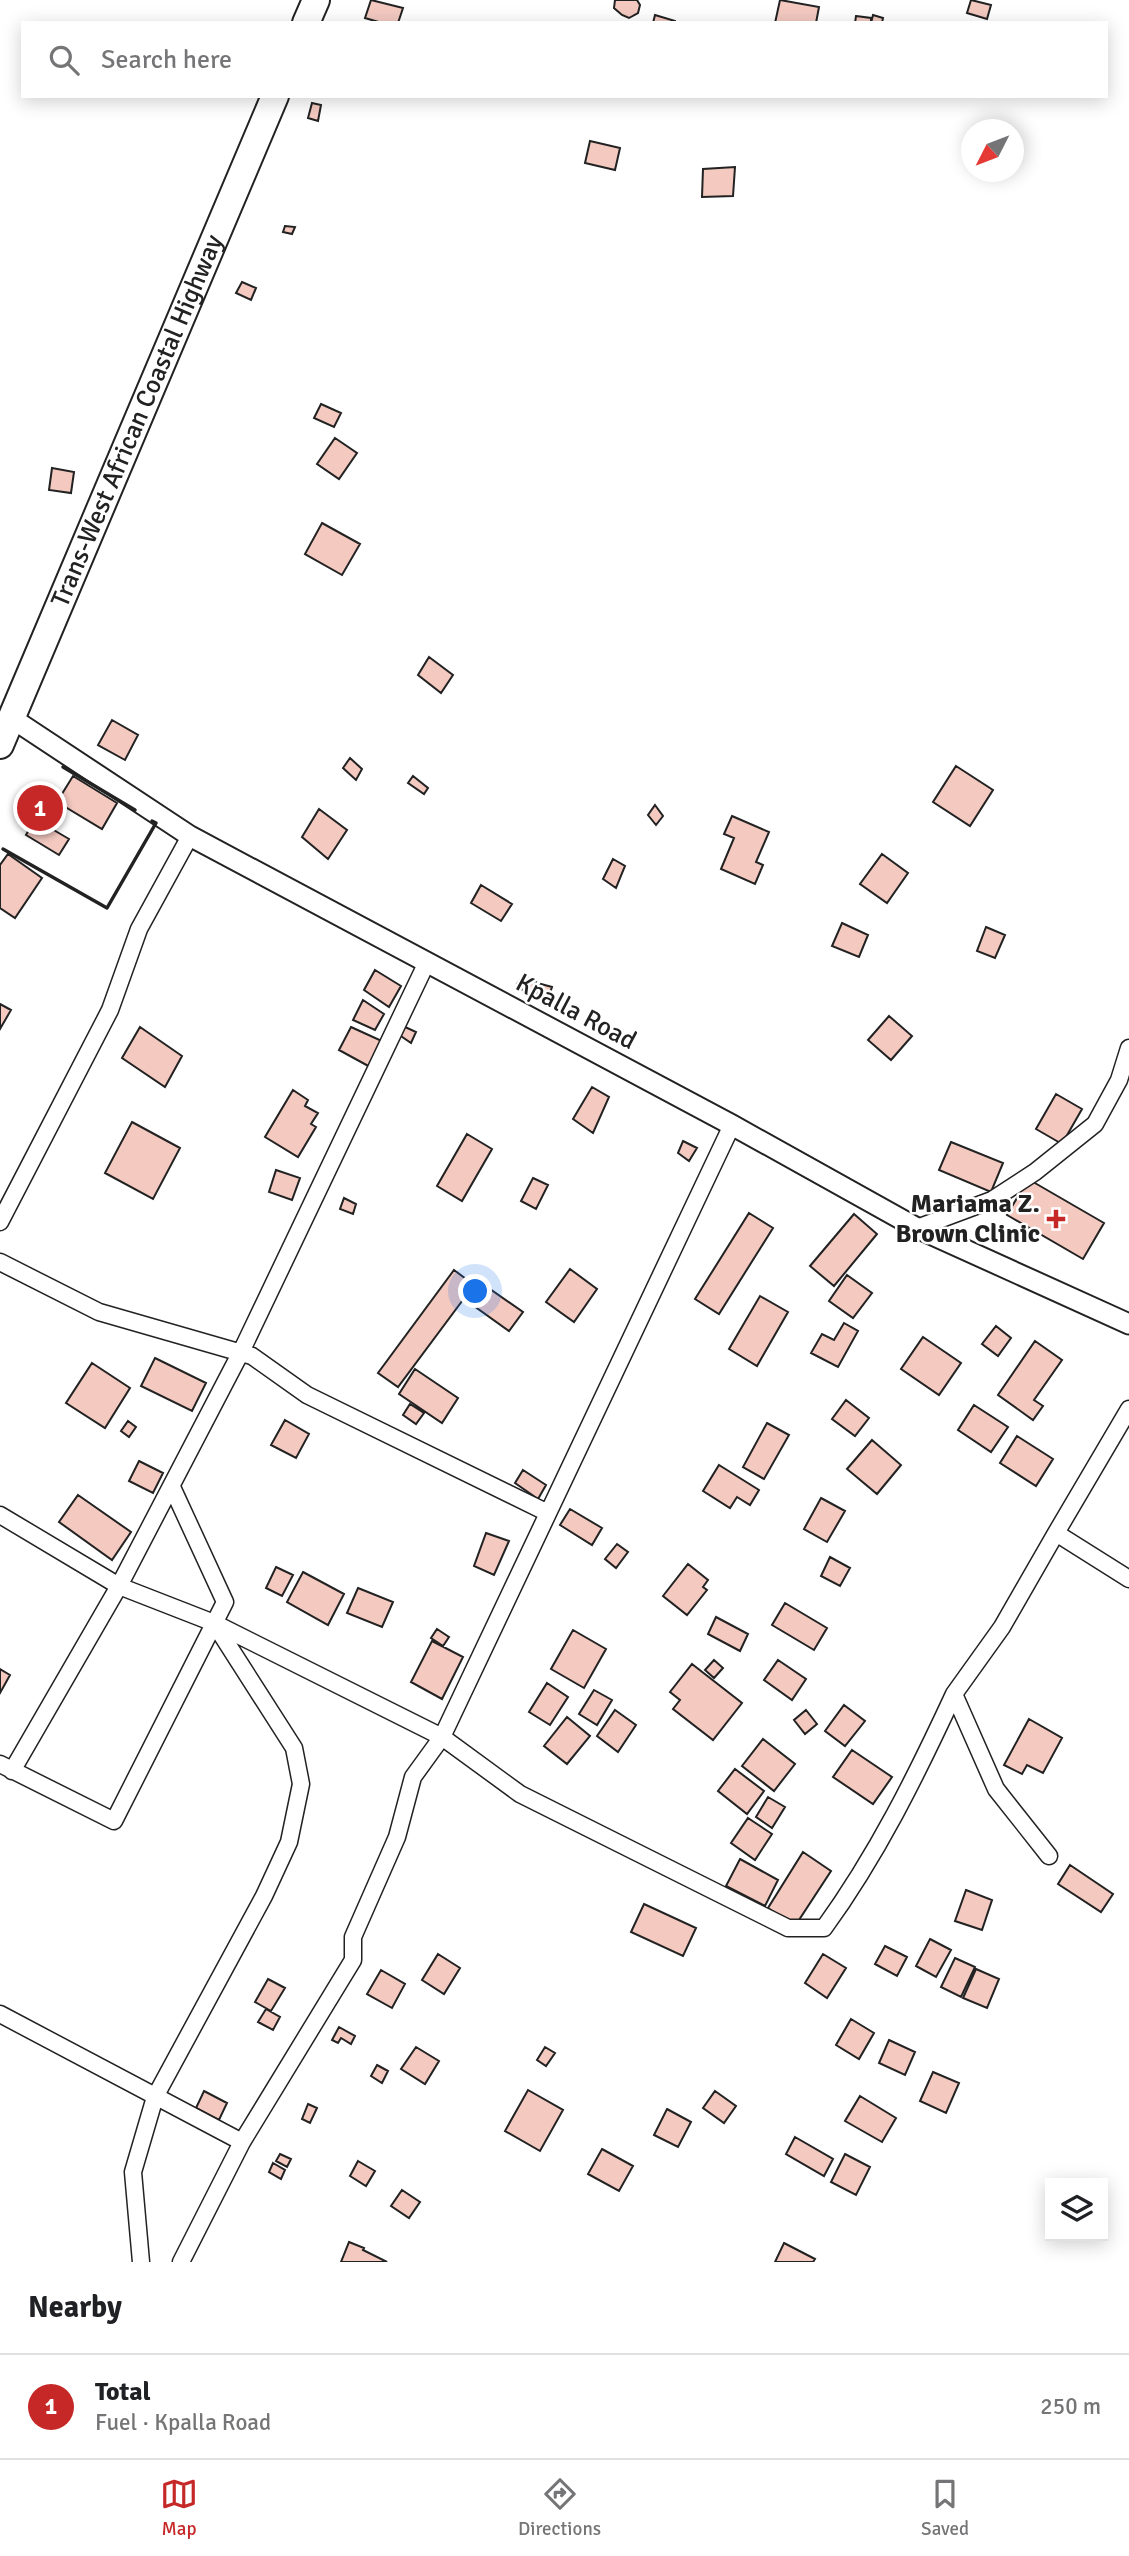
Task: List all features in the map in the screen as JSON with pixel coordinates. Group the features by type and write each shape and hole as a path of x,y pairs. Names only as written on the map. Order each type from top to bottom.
{"highway":[{"path":"307,21 316,0"},
{"name":"Trans-West African Coastal Highway","path":"6,727 274,98"}],"street":[{"name":"Kpalla Road","path":"6,727 190,836 732,1125 917,1228 1129,1324"},
{"path":"0,1222 110,1010 139,929 190,836"},
{"path":"172,1488 225,1602 114,1821 6,1768 119,1586 172,1488 241,1352 427,962"},
{"path":"917,1228 992,1200 1035,1172 1095,1124 1119,1080 1129,1048"},
{"path":"181,2262 242,2142 353,1961 353,1937 397,1837 413,1777 442,1737 732,1125"},
{"path":"0,1262 99,1312 253,1356 307,1395 548,1513"},
{"path":"0,1515 119,1586 214,1623 442,1737 520,1794 789,1928 824,1928 858,1881 902,1805 954,1694 1002,1627 1129,1409"},
{"path":"1056,1533 1129,1579"},
{"path":"141,2262 134,2172 155,2096 269,1885 289,1842 301,1784 294,1748 214,1623"},
{"path":"954,1694 996,1789 1049,1856"},
{"path":"0,2014 242,2142"}],"building":[{"path":"371,0 403,8 399,21 365,18"},
{"path":"615,0 637,0 640,5 638,13 629,18 622,15 614,8"},
{"path":"780,0 819,7 816,21 775,21"},
{"path":"971,0 991,5 987,19 967,13"},
{"path":"655,15 675,21 654,21"},
{"path":"873,15 883,18 882,21 872,21"},
{"path":"856,16 871,18 871,21 855,21"},
{"path":"312,103 321,105 318,121 308,118"},
{"path":"590,141 620,148 615,170 585,163"},
{"path":"735,167 733,196 702,197 703,169"},
{"path":"285,226 295,227 292,234 283,232"},
{"path":"242,282 256,288 251,300 236,293"},
{"path":"321,404 341,413 334,427 314,418"},
{"path":"335,438 357,453 339,479 317,464"},
{"path":"52,468 74,472 71,493 49,490"},
{"path":"322,523 360,544 342,575 305,554"},
{"path":"429,657 453,675 441,693 418,675"},
{"path":"112,720 138,735 125,760 98,745"},
{"path":"350,758 362,769 356,780 343,768"},
{"path":"956,766 993,790 970,826 933,802"},
{"path":"73,776 117,803 102,829 57,802"},
{"path":"413,776 428,788 424,794 408,783"},
{"path":"655,805 663,816 656,825 648,815"},
{"path":"319,809 347,830 328,859 302,837"},
{"path":"732,816 769,832 756,862 763,865 755,884 721,869 734,838 724,834"},
{"path":"35,819 69,839 59,855 26,835"},
{"path":"8,854 42,878 15,918 0,908 0,865"},
{"path":"882,854 908,873 887,903 860,884"},
{"path":"613,859 625,866 616,888 603,879"},
{"path":"481,885 512,904 501,921 471,903"},
{"path":"842,923 868,935 859,957 832,946"},
{"path":"986,927 1005,935 995,958 977,951"},
{"path":"375,970 401,986 389,1007 364,990"},
{"path":"523,975 536,982 529,997 517,984"},
{"path":"541,984 552,987 548,999 536,993"},
{"path":"363,1000 384,1014 375,1030 353,1020"},
{"path":"0,1004 11,1010 0,1029"},
{"path":"889,1016 912,1036 891,1060 868,1040"},
{"path":"403,1026 416,1032 411,1043 398,1034"},
{"path":"140,1027 182,1056 165,1087 122,1058"},
{"path":"351,1027 384,1042 372,1068 339,1050"},
{"path":"592,1087 609,1097 593,1133 573,1119"},
{"path":"293,1090 308,1100 305,1106 318,1113 311,1124 316,1127 298,1157 265,1137"},
{"path":"1056,1094 1082,1109 1062,1144 1036,1129"},
{"path":"132,1122 180,1148 153,1199 105,1173"},
{"path":"467,1134 492,1149 462,1201 437,1186"},
{"path":"683,1141 697,1148 689,1161 678,1153"},
{"path":"951,1142 1003,1163 991,1192 939,1170"},
{"path":"276,1170 300,1178 292,1200 269,1192"},
{"path":"533,1178 548,1185 536,1209 521,1201"},
{"name":"Mariama Z. Brown Clinic","path":"1028,1179 1104,1223 1083,1259 1007,1215"},
{"path":"344,1198 356,1204 353,1214 340,1209"},
{"path":"749,1213 773,1228 719,1314 695,1299"},
{"path":"854,1214 877,1234 834,1286 810,1266"},
{"path":"570,1269 597,1289 574,1322 546,1302"},
{"path":"454,1270 474,1285 398,1387 378,1373"},
{"path":"847,1275 872,1293 853,1318 829,1301"},
{"path":"480,1282 523,1312 509,1331 467,1301"},
{"path":"760,1296 788,1312 757,1366 729,1349"},
{"path":"844,1323 858,1331 838,1367 811,1353 822,1334 834,1340"},
{"path":"996,1326 1011,1338 998,1356 982,1344"},
{"path":"923,1337 961,1363 939,1395 901,1369"},
{"path":"1035,1341 1062,1360 1034,1400 1043,1406 1033,1420 998,1395"},
{"path":"155,1358 206,1383 192,1411 141,1386"},
{"path":"92,1363 130,1388 105,1428 66,1403"},
{"path":"415,1369 458,1398 442,1423 399,1394"},
{"path":"846,1400 869,1418 855,1436 832,1419"},
{"path":"410,1404 424,1413 416,1424 403,1415"},
{"path":"974,1405 1008,1427 991,1452 958,1430"},
{"path":"285,1420 309,1434 296,1458 271,1445"},
{"path":"128,1421 136,1427 129,1437 121,1431"},
{"path":"767,1423 789,1435 764,1479 743,1467"},
{"path":"1017,1436 1053,1459 1036,1486 1000,1463"},
{"path":"872,1440 901,1465 877,1494 847,1469"},
{"path":"139,1461 163,1473 153,1493 129,1481"},
{"path":"719,1465 759,1490 750,1505 737,1497 730,1508 703,1491"},
{"path":"523,1470 546,1485 538,1499 515,1483"},
{"path":"78,1495 131,1532 112,1560 59,1522"},
{"path":"821,1498 845,1511 827,1542 804,1529"},
{"path":"570,1509 602,1528 592,1545 560,1525"},
{"path":"486,1533 509,1541 494,1575 474,1566"},
{"path":"617,1544 628,1552 616,1568 605,1559"},
{"path":"830,1557 850,1568 840,1586 821,1576"},
{"path":"688,1564 708,1580 703,1587 707,1590 687,1615 663,1596"},
{"path":"276,1567 293,1575 282,1596 266,1588"},
{"path":"303,1572 344,1594 328,1625 287,1602"},
{"path":"358,1588 393,1602 382,1627 347,1613"},
{"path":"785,1603 827,1628 814,1650 772,1625"},
{"path":"716,1617 748,1634 740,1651 708,1634"},
{"path":"437,1629 449,1637 443,1646 431,1638"},
{"path":"573,1630 606,1649 584,1688 551,1669"},
{"path":"432,1641 463,1657 442,1699 411,1682"},
{"path":"714,1660 723,1668 714,1678 705,1670"},
{"path":"778,1660 806,1679 792,1700 764,1680"},
{"path":"692,1664 742,1703 713,1740 673,1709 680,1700 670,1692"},
{"path":"0,1669 10,1675 0,1693"},
{"path":"547,1683 568,1697 550,1725 529,1712"},
{"path":"594,1690 612,1700 597,1725 579,1714"},
{"path":"844,1705 865,1721 845,1746 825,1731"},
{"path":"615,1710 636,1725 618,1752 597,1736"},
{"path":"806,1710 817,1724 805,1734 794,1720"},
{"path":"567,1717 590,1736 567,1764 544,1746"},
{"path":"1029,1719 1062,1738 1043,1773 1027,1765 1022,1774 1004,1765"},
{"path":"763,1739 795,1764 774,1791 742,1766"},
{"path":"852,1750 892,1777 873,1804 833,1777"},
{"path":"735,1769 764,1791 747,1814 718,1791"},
{"path":"768,1797 785,1807 772,1828 756,1817"},
{"path":"748,1818 772,1834 755,1860 731,1843"},
{"path":"803,1852 831,1871 795,1926 768,1908"},
{"path":"740,1859 778,1880 765,1906 726,1886"},
{"path":"1070,1865 1113,1894 1101,1912 1058,1884"},
{"path":"966,1890 992,1900 982,1930 955,1921"},
{"path":"644,1904 696,1928 683,1956 631,1932"},
{"path":"930,1939 951,1950 936,1977 916,1966"},
{"path":"885,1946 907,1957 897,1976 875,1964"},
{"path":"438,1954 460,1968 444,1994 422,1980"},
{"path":"823,1954 846,1968 827,1998 805,1983"},
{"path":"955,1958 975,1967 961,1997 941,1987"},
{"path":"976,1969 999,1979 987,2008 963,1998"},
{"path":"381,1970 405,1984 392,2008 367,1994"},
{"path":"268,1979 285,1988 271,2011 255,2002"},
{"path":"266,2009 280,2017 273,2030 258,2022"},
{"path":"851,2019 874,2033 859,2059 836,2045"},
{"path":"339,2027 355,2036 351,2044 341,2038 338,2043 332,2040"},
{"path":"889,2040 915,2052 905,2075 879,2063"},
{"path":"416,2047 439,2061 425,2084 401,2069"},
{"path":"545,2047 555,2053 546,2066 537,2060"},
{"path":"377,2065 388,2071 382,2083 371,2076"},
{"path":"933,2072 959,2083 946,2113 920,2101"},
{"path":"528,2090 563,2110 540,2151 505,2131"},
{"path":"204,2091 227,2103 219,2120 196,2108"},
{"path":"715,2091 736,2106 724,2123 703,2108"},
{"path":"860,2096 896,2118 882,2142 845,2121"},
{"path":"308,2104 317,2108 310,2123 302,2119"},
{"path":"667,2109 691,2122 678,2147 654,2135"},
{"path":"795,2137 833,2159 824,2176 786,2154"},
{"path":"602,2149 633,2166 619,2191 588,2174"},
{"path":"280,2154 291,2159 287,2167 276,2161"},
{"path":"845,2154 870,2167 856,2195 831,2182"},
{"path":"358,2161 375,2171 366,2186 350,2176"},
{"path":"273,2163 285,2170 281,2179 269,2172"},
{"path":"402,2190 420,2202 409,2218 391,2206"},
{"path":"349,2242 364,2248 363,2250 387,2262 341,2262"},
{"path":"784,2243 815,2259 813,2262 775,2262"}],"wall":[{"path":"63,767 135,810"},
{"path":"3,849 107,908 156,823 152,821"}],"place":[{"name":"Total","path":"40,808"},
{"name":"Mariama Z. Brown Clinic","path":"1056,1219"}]}
